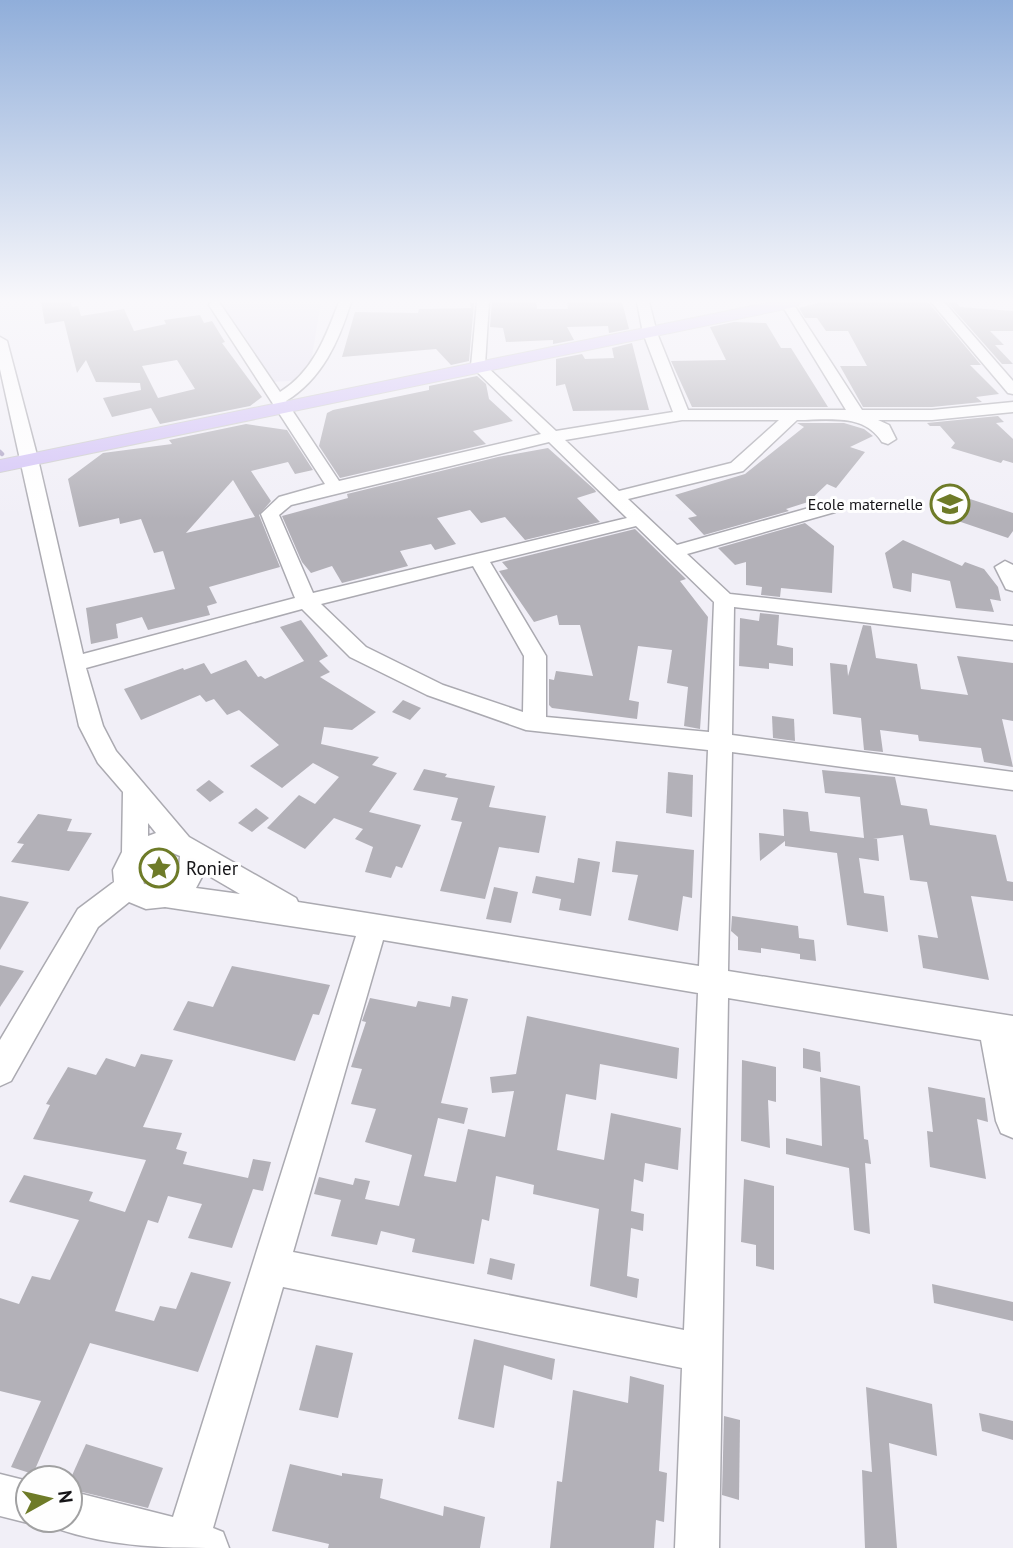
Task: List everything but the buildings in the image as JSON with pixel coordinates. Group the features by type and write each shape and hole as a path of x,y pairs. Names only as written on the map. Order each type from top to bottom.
{"main road":[{"path":"0,466 279,403 434,374"}],"street":[{"path":"8,374 30,459 74,664 91,726 107,757 186,848 195,863 185,882 163,895"},
{"path":"260,374 335,487"},
{"path":"279,403 310,374"},
{"path":"487,374 724,600 1013,633"},
{"path":"666,374 682,415"},
{"path":"832,374 857,415 883,428 888,439"},
{"path":"999,374 1013,390"},
{"path":"1013,407 932,415 682,415 554,436 335,487 285,501 270,514 306,601 358,652 435,690 534,724 719,743 1013,781"},
{"path":"615,497 737,467 792,416"},
{"path":"674,552 829,508"},
{"path":"74,664 306,601 640,520"},
{"path":"478,559 535,656 534,724"},
{"path":"698,1548 724,600"},
{"path":"135,792 135,854"},
{"path":"299,914 186,848 157,842 135,854 126,865 124,877 128,887 137,894 163,895 299,914 1004,1029 1007,1102 1013,1121"},
{"path":"0,1070 88,918 128,887"},
{"path":"84,1517 194,1546 271,1266 373,926"},
{"path":"271,1266 703,1353"}],"shaded area":[{"path":"264,374 309,374 308,380 269,382"}],"place":[{"name":"Ecole maternelle","path":"950,504"},
{"name":"Ronier","path":"159,868"}]}
